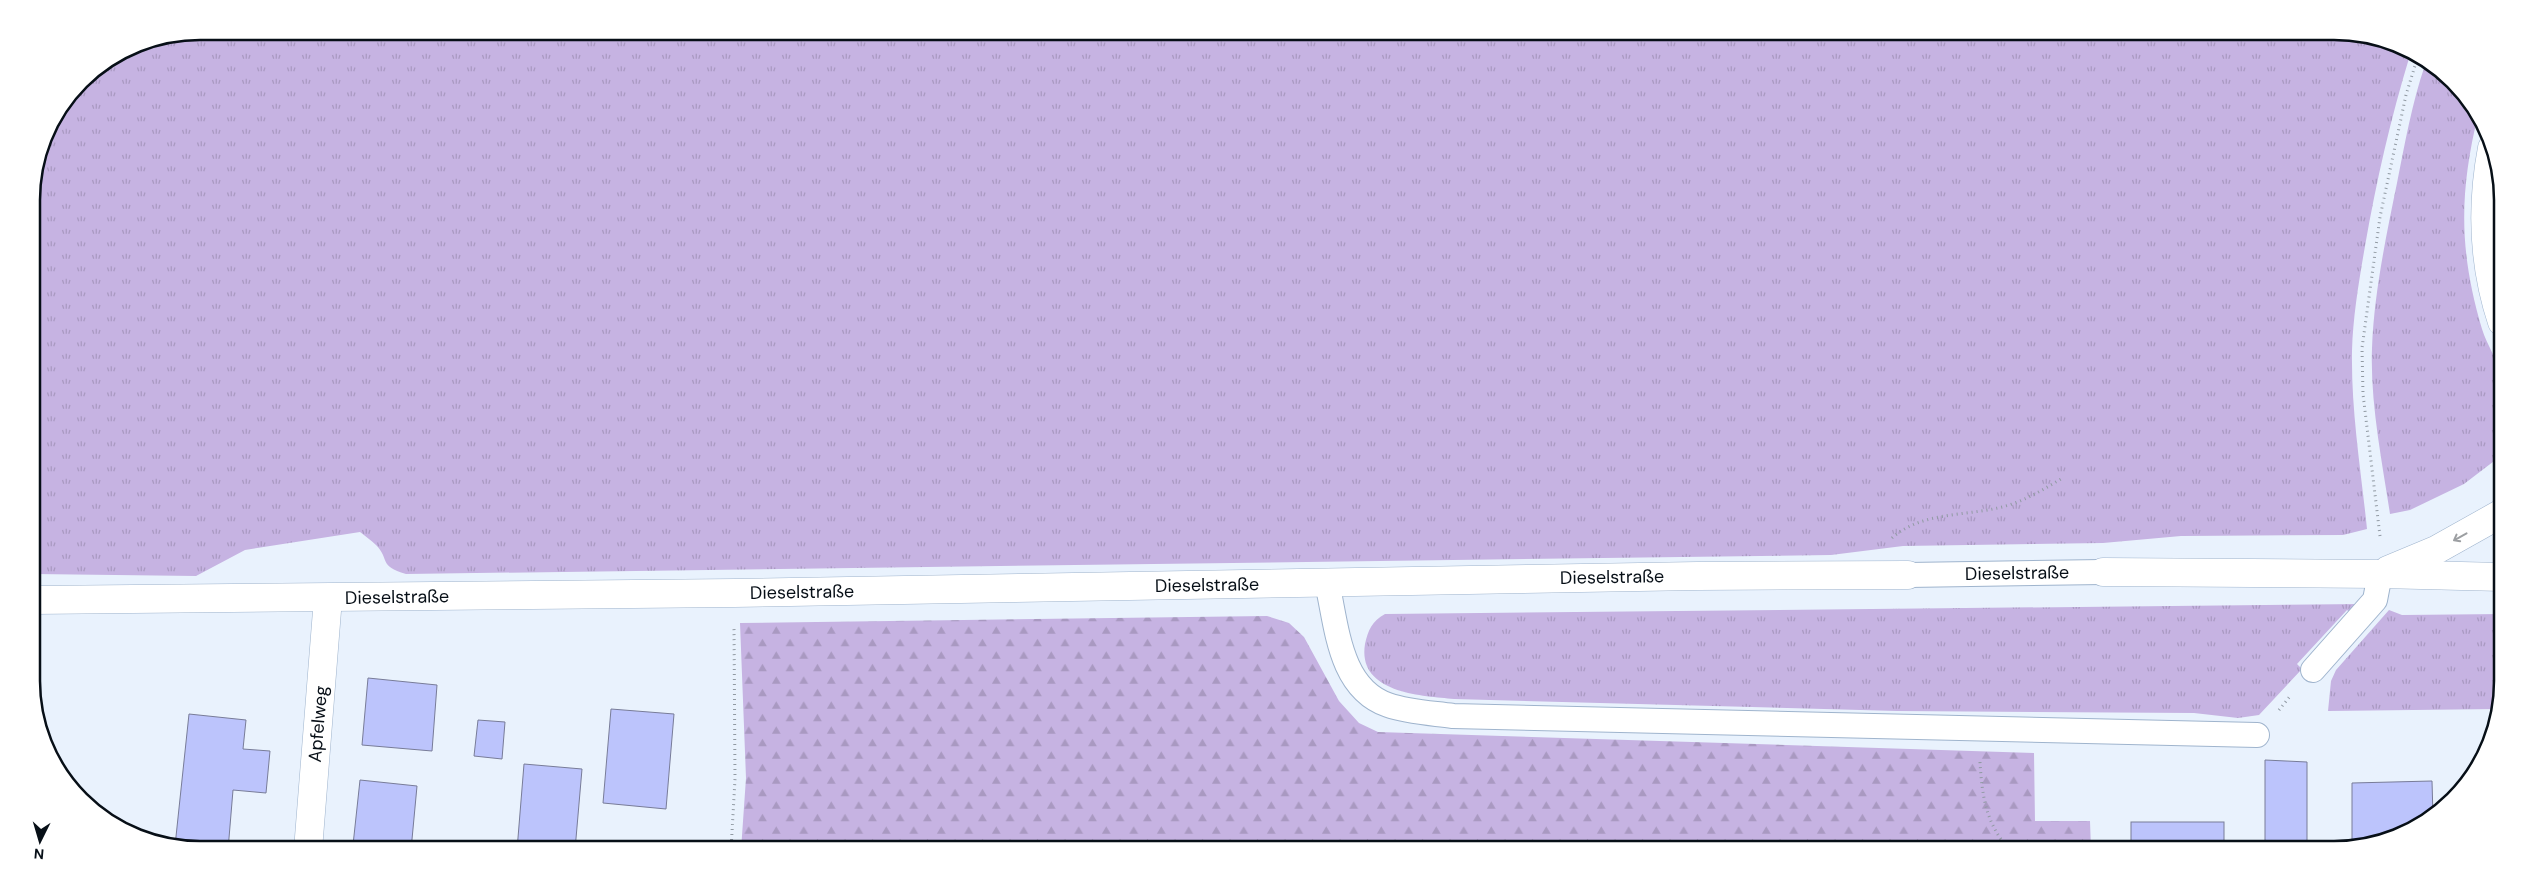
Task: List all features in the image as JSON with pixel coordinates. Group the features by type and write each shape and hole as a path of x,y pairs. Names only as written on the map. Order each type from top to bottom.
{"street":[{"path":"2489,163 2486,178 2485,246 2494,299"},
{"name":"Dieselstraße","path":"2380,574 2436,550 2494,517"},
{"name":"Dieselstraße","path":"2103,572 2494,577"},
{"name":"Dieselstraße","path":"40,600 734,593 1697,576 1908,575"},
{"name":"Apfelweg","path":"309,841 328,598"}],"lane":[{"name":"Dieselstraße","path":"1908,575 2103,572"},
{"path":"2312,670 2375,600 2380,574"},
{"path":"1327,583 1341,646 1352,677 1368,695 1387,704 1417,711 1453,716 1977,726 2257,735"}],"path":[{"path":"2380,574 2380,534 2364,403 2362,348 2380,216 2406,95 2415,62"},
{"path":"1863,575 1874,555 1898,533 1930,519 2008,505 2034,495 2061,479"},
{"path":"732,841 736,779 734,593"},
{"path":"2257,735 2312,670"},
{"path":"1977,726 1985,808 1992,827 2002,841"}],"green space":[{"path":"190,40 2334,40 2355,41 2375,45 2409,59 2390,126 2374,198 2354,325 2352,373 2367,529 2343,535 2181,536 2103,543 1903,546 1831,555 406,574 391,568 376,545 360,532 245,550 196,576 40,574 40,190 43,169 52,139 61,120 87,87 111,67 129,57 169,43"},
{"path":"2424,68 2447,87 2461,103 2476,126 2467,171 2464,222 2469,274 2474,301 2482,329 2494,356 2494,461 2464,484 2410,510 2390,514 2373,390 2373,327 2381,265 2416,94"},
{"path":"2362,604 2353,615 2347,610 2297,664 2302,669 2259,715 2238,718 2194,713 1897,711 1454,699 1425,696 1394,689 1381,682 1371,673 1365,660 1365,644 1369,630 1385,614"},
{"path":"2389,610 2402,615 2494,614 2494,681 2492,709 2328,711 2331,681 2336,670"},
{"path":"1267,616 1289,623 1304,637 1339,701 1359,723 1378,732 2034,753 2035,821 2090,821 2091,841 742,841 746,778 740,623"}],"building":[{"path":"368,678 437,685 432,751 362,745"},
{"path":"611,709 674,714 666,809 603,803"},
{"path":"189,714 246,720 243,749 270,751 266,793 233,790 229,841 176,839"},
{"path":"478,720 505,722 502,759 474,756"},
{"path":"2265,760 2307,762 2307,841 2265,841"},
{"path":"524,764 582,769 576,841 518,841"},
{"path":"360,780 417,786 412,841 353,841"},
{"path":"2432,781 2433,806 2414,820 2395,829 2375,836 2352,840 2352,783"},
{"path":"2131,822 2224,822 2224,841 2131,841"}]}
